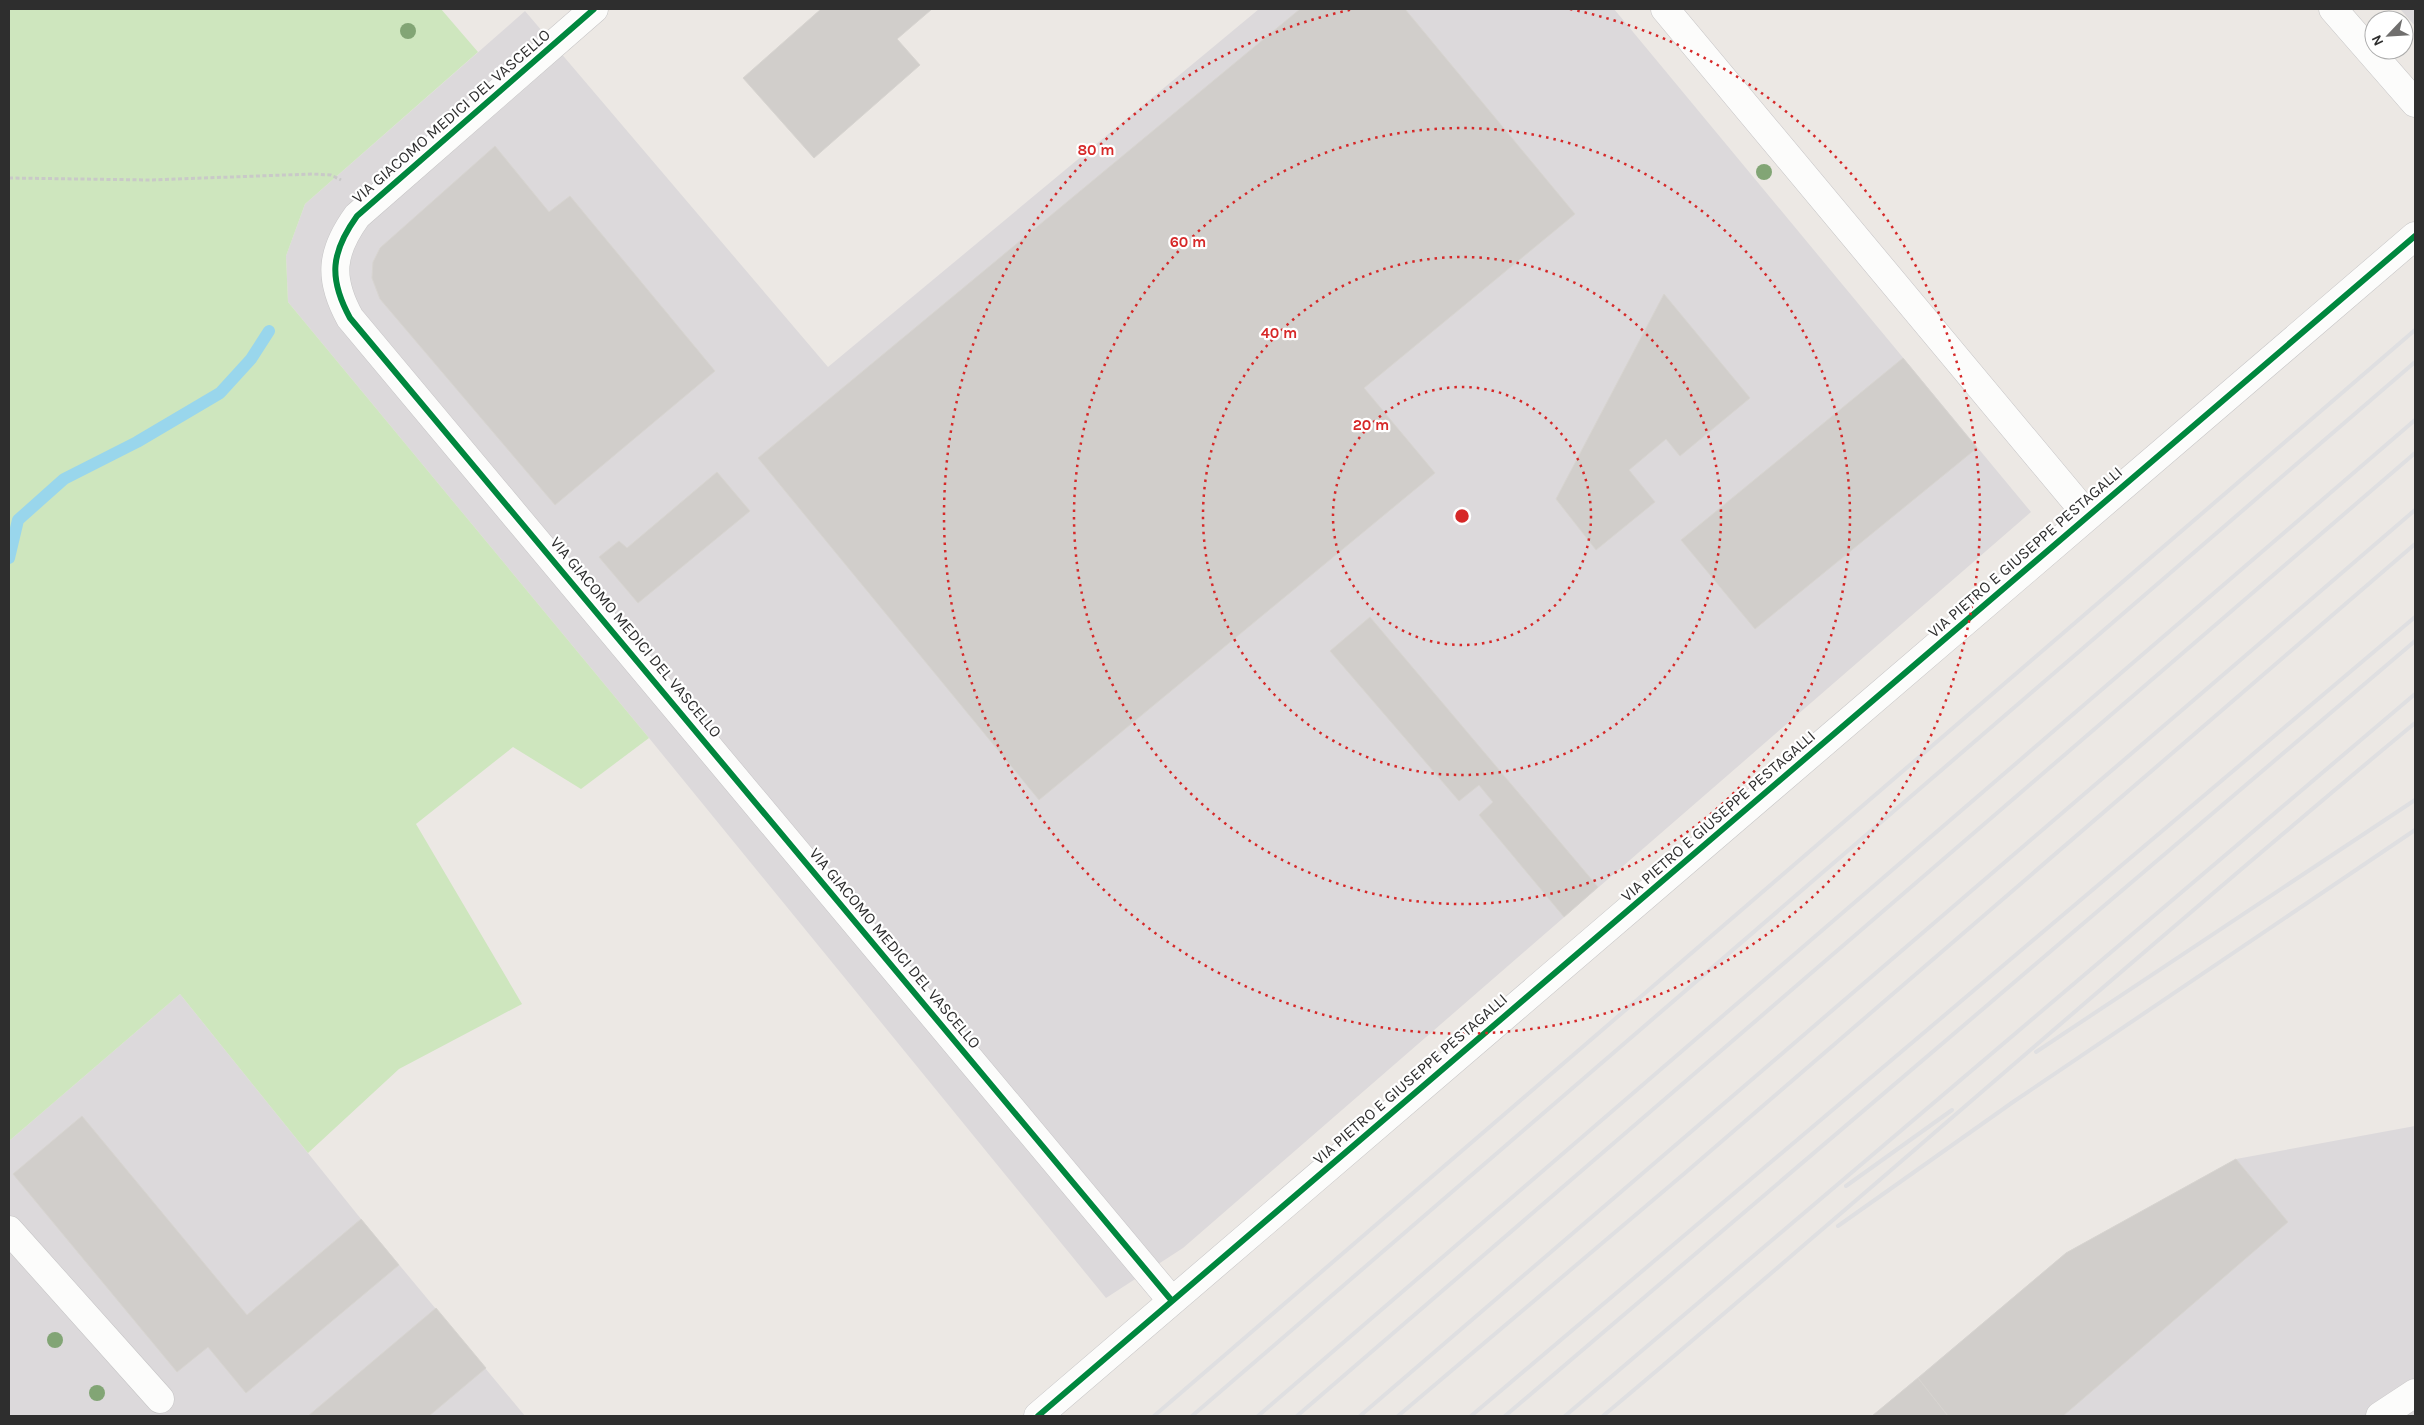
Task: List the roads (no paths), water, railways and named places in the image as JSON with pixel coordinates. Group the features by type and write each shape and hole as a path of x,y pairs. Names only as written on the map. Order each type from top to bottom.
{"street":[{"name":"VIA GIACOMO MEDICI DEL VASCELLO","path":"594,9 357,216 338,247 335,265 341,300 357,325 1172,1301"},
{"path":"1665,9 2088,516"},
{"path":"2333,9 2415,103"},
{"name":"VIA PIETRO E GIUSEPPE PESTAGALLI","path":"1038,1416 2415,236"},
{"path":"9,1230 160,1399"},
{"path":"2380,1416 2415,1393"}],"waterway":[{"path":"9,558 18,520 64,479 137,442 220,393 251,359 269,331"}],"railway":[{"path":"1154,1416 2415,330"},
{"path":"1192,1416 2415,362"},
{"path":"1258,1416 2415,420"},
{"path":"1297,1416 2415,453"},
{"path":"1360,1416 2415,510"},
{"path":"1398,1416 1685,1173 2415,544"},
{"path":"1471,1416 2415,617"},
{"path":"1505,1416 2415,641"},
{"path":"1565,1416 2415,694"},
{"path":"1603,1416 2211,895 2415,723"},
{"path":"2036,1052 2415,800"},
{"path":"1838,1226 2013,1102 2415,830"},
{"path":"1846,1186 1952,1110"}]}
